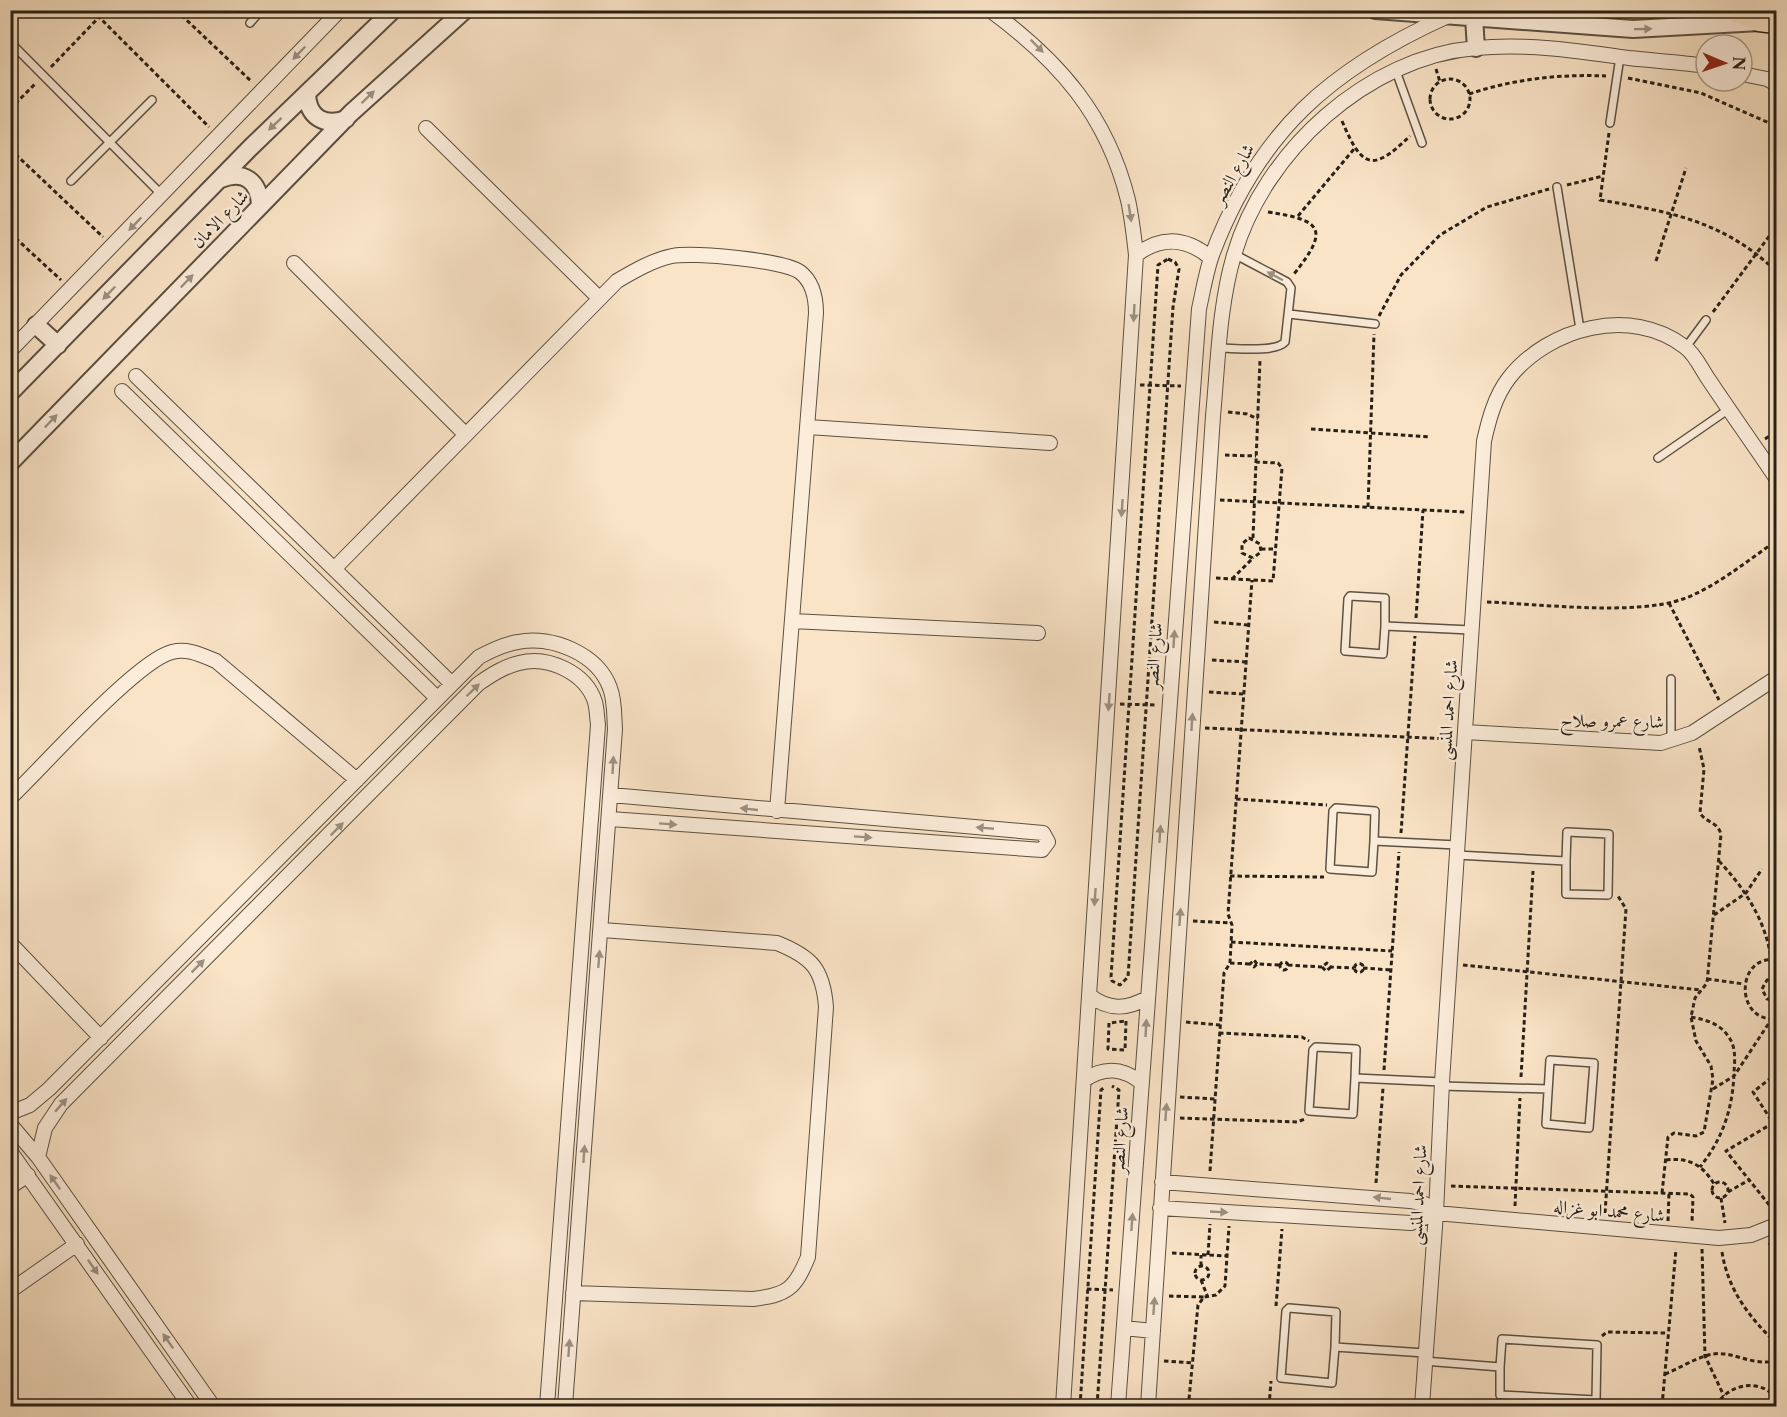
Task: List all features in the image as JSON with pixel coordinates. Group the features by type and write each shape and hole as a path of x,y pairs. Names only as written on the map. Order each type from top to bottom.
{"highway":[{"path":"1737,10 1759,19 1776,21"}],"street":[{"path":"10,351 163,196 340,10"},
{"name":"شارع الامان","path":"10,393 221,179 393,10"},
{"name":"شارع الامان","path":"10,463 346,119 465,10"},
{"path":"990,10 1031,40 1064,74 1092,112 1113,155 1128,200 1136,255 1130,385 1063,1407"},
{"path":"1375,10 1633,29 1776,21"},
{"name":"شارع النصر","path":"1118,1407 1192,387 1199,309 1211,258 1235,200 1265,152 1290,122 1347,70 1396,39 1448,16"},
{"path":"1474,18 1476,48"},
{"path":"1148,1407 1213,416 1219,348 1234,254 1251,209 1278,166 1337,108 1352,96 1396,71 1432,57 1476,48 1553,49 1694,65"},
{"path":"1754,76 1776,84"},
{"path":"307,94 308,105 314,116 323,122 335,123 346,119"},
{"path":"426,128 599,298"},
{"path":"221,179 238,175 254,182 260,193 260,205"},
{"path":"1136,255 1161,242 1175,241 1190,244 1211,258"},
{"path":"334,569 617,281 642,267 673,256 780,264 801,272 809,280 816,301 777,812"},
{"path":"294,263 465,434"},
{"path":"36,325 58,345"},
{"name":"شارع احمد المنسى","path":"1422,1407 1424,1357 1437,1213 1442,1084 1484,441 1492,408 1508,378 1532,354 1561,336 1580,329 1625,326 1657,333 1686,347 1776,478"},
{"path":"136,376 451,683"},
{"path":"122,391 437,698"},
{"path":"808,427 1050,443"},
{"path":"792,621 1038,633"},
{"path":"388,650 402,635"},
{"path":"10,1113 42,1096 479,657 499,646 520,641 553,644 583,656 600,670 610,688 615,729 602,930 565,1407"},
{"path":"10,798 142,668 171,652 191,650 216,661 357,780"},
{"path":"38,1157 45,1128 60,1104 478,684 497,671 521,662 545,662 569,670 584,683 595,702 597,725 547,1407"},
{"name":"شارع عمرو صلاح","path":"1465,736 1650,743 1671,741 1692,733 1776,678"},
{"path":"1165,760 1190,760"},
{"path":"610,819 1042,850 1048,842 1043,833 777,812 611,795"},
{"path":"694,825 695,803"},
{"path":"961,844 962,826"},
{"path":"230,908 243,921"},
{"path":"573,1293 753,1299 773,1297 791,1290 800,1277 808,1257 826,1006 824,986 816,966 799,952 777,943 602,930"},
{"path":"10,943 101,1038"},
{"path":"1089,995 1097,1001 1117,1007 1127,1007 1147,998"},
{"path":"573,1069 590,1070"},
{"path":"1084,1080 1103,1071 1113,1070 1133,1076 1142,1083"},
{"path":"10,1124 38,1157 213,1407"},
{"path":"10,1151 190,1407"},
{"path":"10,1187 28,1175"},
{"name":"شارع محمد ابو غزاله","path":"1162,1182 1410,1201 1425,1204 1437,1213"},
{"name":"شارع محمد ابو غزاله","path":"1160,1208 1411,1223 1437,1213 1515,1219 1603,1230 1723,1238 1751,1235 1776,1225"},
{"path":"10,1291 77,1244"},
{"path":"1124,1328 1152,1331"},
{"path":"169,1375 184,1364"}],"lane":[{"path":"250,23 261,10"},
{"path":"10,42 163,196"},
{"path":"1610,123 1620,57"},
{"path":"1396,71 1422,143"},
{"path":"71,181 152,100"},
{"path":"1557,188 1580,329"},
{"path":"1219,348 1260,349 1276,347 1285,342 1292,295 1287,282 1234,254"},
{"path":"1289,314 1375,324"},
{"path":"1686,347 1706,320"},
{"path":"1658,458 1729,409"},
{"path":"1349,597 1385,598 1385,626 1383,654 1345,652 1349,597"},
{"path":"1385,626 1471,630"},
{"path":"1671,679 1671,741"},
{"path":"1336,808 1375,811 1374,841 1372,872 1331,870 1333,811 1336,808"},
{"path":"1567,832 1609,834 1608,893 1606,896 1566,894 1566,861 1567,832"},
{"path":"1374,841 1566,861"},
{"path":"1314,1047 1356,1049 1355,1077 1353,1114 1310,1112 1314,1047"},
{"path":"1550,1060 1594,1063 1590,1127 1547,1125 1548,1089 1550,1060"},
{"path":"1355,1077 1548,1089"},
{"path":"1288,1308 1336,1312 1335,1347 1332,1383 1281,1378 1288,1308"},
{"path":"1502,1339 1598,1346 1597,1399 1594,1401 1500,1395 1500,1367 1502,1339"},
{"path":"1335,1347 1500,1367"}],"path":[{"path":"92,10 219,136"},
{"path":"10,109 106,10"},
{"path":"176,10 262,92"},
{"path":"1448,79 1465,86 1470,103 1459,117 1442,118 1430,105 1430,96 1440,82 1448,79"},
{"path":"1337,108 1354,149 1367,159 1383,159 1417,129"},
{"path":"1610,123 1600,200 1671,212 1716,229 1757,253 1776,271"},
{"path":"10,149 113,246"},
{"path":"1298,216 1354,149"},
{"path":"1656,261 1686,168"},
{"path":"1368,507 1375,324 1401,275 1440,236 1487,207 1603,176"},
{"path":"1251,209 1305,218 1315,229 1316,243 1287,282"},
{"path":"1706,320 1776,227"},
{"path":"10,233 71,290"},
{"path":"1168,259 1175,262 1179,269 1173,308 1168,386 1128,977 1120,985 1112,981 1111,976 1131,704 1158,265 1168,259"},
{"path":"1253,538 1260,349"},
{"path":"1130,385 1192,387"},
{"path":"1213,416 1235,412 1258,420"},
{"path":"1311,429 1430,437"},
{"path":"1211,455 1256,456"},
{"path":"1202,577 1273,581 1281,465 1256,462"},
{"path":"1208,500 1479,513"},
{"path":"1233,579 1253,558 1259,555 1260,544 1253,538"},
{"path":"1253,538 1245,540 1241,548 1245,556 1253,558"},
{"path":"1473,601 1632,607 1669,603 1701,591 1776,542"},
{"path":"1261,549 1275,549"},
{"path":"1209,1185 1224,973 1230,963 1232,923 1228,914 1230,876 1251,580"},
{"path":"1669,603 1725,712"},
{"path":"1199,621 1248,625"},
{"path":"1197,659 1246,662"},
{"path":"1194,691 1243,694"},
{"path":"1109,703 1169,706"},
{"path":"1192,728 1465,736"},
{"path":"1662,1193 1670,1134 1696,1136 1704,1132 1713,1089 1711,1066 1695,1041 1691,1017 1695,998 1702,991 1707,979 1719,861 1719,828 1700,813 1704,769 1701,751 1692,733"},
{"path":"1236,799 1324,803 1333,811"},
{"path":"1515,1219 1534,859"},
{"path":"1719,861 1746,892 1762,924 1774,959 1774,978 1763,984 1762,989 1763,995 1774,1000 1776,1040"},
{"path":"1230,876 1321,879 1331,870"},
{"path":"1713,916 1746,892 1762,870"},
{"path":"1603,1230 1626,909 1618,896 1608,893"},
{"path":"1179,920 1232,923"},
{"path":"1231,942 1392,951"},
{"path":"1774,959 1759,963 1749,972 1744,984 1744,997 1750,1008 1759,1016 1774,1019"},
{"path":"1230,963 1250,964 1254,967 1257,964 1280,965 1284,961 1288,965 1322,967 1326,971 1331,967 1354,968 1359,973 1363,969 1391,970"},
{"path":"1450,963 1702,991"},
{"path":"1707,979 1744,984"},
{"path":"1691,1017 1712,1023 1728,1036 1735,1054 1731,1104 1723,1131 1701,1167"},
{"path":"1713,1089 1734,1076 1774,1019"},
{"path":"1126,1021 1125,1050 1108,1049 1109,1023 1126,1021"},
{"path":"1172,1021 1220,1025"},
{"path":"1219,1033 1302,1037 1310,1041 1314,1047"},
{"path":"1776,1074 1753,1092 1773,1123 1726,1150 1776,1215"},
{"path":"1080,1407 1101,1090 1112,1086 1119,1090 1097,1407"},
{"path":"1167,1097 1215,1099"},
{"path":"1166,1117 1297,1122 1305,1119 1310,1112"},
{"path":"1666,1160 1684,1160 1701,1167 1714,1184 1713,1194 1721,1198"},
{"path":"1721,1198 1749,1180"},
{"path":"1714,1184 1722,1182 1728,1188 1728,1192"},
{"path":"1438,1186 1692,1195 1705,1356 1724,1396"},
{"path":"1662,1407 1672,1235 1669,1193"},
{"path":"1721,1198 1724,1266 1736,1295 1754,1321 1776,1343"},
{"path":"1208,1255 1211,1212"},
{"path":"1155,1295 1205,1297 1216,1295 1225,1286 1230,1213"},
{"path":"1158,1252 1227,1256"},
{"path":"1201,1255 1201,1266 1209,1273 1205,1280 1201,1280"},
{"path":"1201,1266 1197,1268 1195,1275 1201,1280 1205,1297"},
{"path":"1070,1288 1127,1291"},
{"path":"1180,1407 1189,1399 1198,1305 1205,1297"},
{"path":"1598,1346 1607,1332 1668,1333"},
{"path":"1665,1374 1705,1356 1721,1354 1757,1364 1776,1361"},
{"path":"1151,1361 1193,1363"},
{"path":"1716,1407 1724,1396 1743,1386 1753,1385 1764,1388 1776,1397"},
{"path":"1189,1399 1197,1407"}]}
